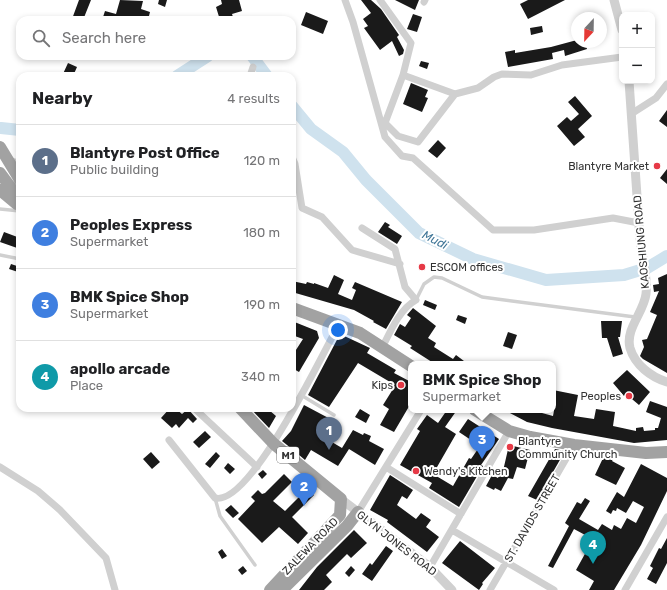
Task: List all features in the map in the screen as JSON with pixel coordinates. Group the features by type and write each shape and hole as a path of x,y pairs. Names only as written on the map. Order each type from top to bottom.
{"highway":[{"path":"0,146 16,174"},
{"path":"0,173 16,195"},
{"path":"0,190 16,202"},
{"path":"296,309 360,333 408,364"},
{"name":"M1","path":"244,412 274,444 341,499"},
{"path":"480,413 509,431 530,437 574,445 646,453 667,452"},
{"name":"ZALEWA ROAD","path":"270,590 340,515 341,499"},
{"name":"ZALEWA ROAD","path":"282,590 347,526 358,512"}],"street":[{"path":"345,0 353,22 385,137 402,156 413,158 493,230 534,230 613,218 639,223"},
{"path":"380,0 411,43 403,75 385,123 398,136 418,142 455,94"},
{"path":"614,0 619,19"},
{"path":"403,75 455,94 478,88 502,74 531,75 562,65 619,57"},
{"path":"251,72 253,67"},
{"name":"KAOSHIUNG ROAD","path":"628,84 641,248 646,282 644,304 637,317 630,339 630,347 634,358 651,375 667,382"},
{"path":"631,114 656,98 667,84"},
{"path":"296,170 302,208 322,217 352,250 400,264"},
{"path":"362,228 395,249 405,287 416,300 408,304 382,346"},
{"path":"296,403 339,324"},
{"path":"198,412 257,467"},
{"path":"169,440 215,498 225,497 241,485 257,467 274,444 291,412"},
{"path":"358,512 419,413"},
{"path":"430,567 509,431"},
{"name":"ST. DAVIDS STREET","path":"490,590 574,445"},
{"path":"0,467 38,492 60,510 106,558 115,590"},
{"path":"386,467 461,514"},
{"name":"GLYN JONES ROAD","path":"341,499 430,567 452,590"},
{"path":"625,590 667,517"},
{"path":"452,530 554,590"}],"lane":[{"path":"6,158 16,161"},
{"path":"0,208 16,211"},
{"path":"0,255 16,258"},
{"path":"416,300 424,284 434,277 442,278 482,297 637,317"},
{"path":"300,395 334,415"},
{"path":"215,498 220,516 255,565"}],"building":[{"path":"79,0 91,0 85,16 73,16"},
{"path":"120,0 143,1 141,9 150,12 149,16 103,16 105,11 116,14"},
{"path":"159,0 167,0 165,7 158,4"},
{"path":"221,0 239,0 242,11 232,14 233,16 219,16 216,7 222,4"},
{"path":"361,0 371,0 381,9 399,35 397,37 404,50 403,54 399,56 392,41 380,50 364,28 368,26 363,19 371,13"},
{"path":"395,0 419,0 415,10"},
{"path":"528,0 565,0 528,19 520,4"},
{"path":"306,12 328,21 323,34 301,25"},
{"path":"413,14 422,17 417,32 407,29"},
{"path":"542,26 543,32 531,35 530,28"},
{"path":"571,42 571,48 587,49 565,56 564,50 552,53 553,59 508,67 505,52 515,50 515,53 551,47"},
{"path":"421,61 429,63 427,69 419,66"},
{"path":"68,63 77,67 75,72 64,72"},
{"path":"411,83 428,90 425,97 428,98 422,112 403,104"},
{"path":"575,96 592,116 578,129 585,137 574,146 557,126 567,117 571,121 579,114 568,102"},
{"path":"667,110 667,127 659,121"},
{"path":"438,140 446,148 437,158 428,151"},
{"path":"667,169 667,184 660,178"},
{"path":"385,222 390,225 388,227 402,236 397,244 378,232"},
{"path":"4,232 16,236 16,248 0,242"},
{"path":"11,264 16,266 16,271 9,269"},
{"path":"667,274 667,373 640,356 644,347 642,340 647,339 657,315 650,312 659,291 654,292 653,285 659,284 658,278"},
{"path":"334,275 344,280 338,294 352,300 356,290 352,288 355,282 402,302 386,329 354,310 296,293 296,282 306,284 307,282 314,283 328,288"},
{"path":"425,300 437,305 435,310 423,305"},
{"path":"413,308 436,326 428,338 436,343 434,347 453,359 456,355 464,361 430,361 410,348 412,346 394,335 400,324 405,327 411,318 407,315"},
{"path":"458,315 467,318 465,324 456,320"},
{"path":"601,321 622,321 620,337 618,337 623,354 613,357 607,338 602,338"},
{"path":"296,323 317,331 319,338 299,372 296,370 296,350 303,339 296,336"},
{"path":"508,332 517,335 512,349 503,346"},
{"path":"340,334 370,348 367,353 396,370 394,373 408,380 408,408 394,432 380,425 389,409 383,405 393,389 389,384 390,382 358,363 329,407 308,395"},
{"path":"627,370 650,392 639,405 626,394 624,396 613,383"},
{"path":"556,391 578,395 574,416 594,419 596,409 615,412 613,426 636,431 636,428 643,427 644,431 655,430 655,428 658,428 661,418 646,412 650,401 667,407 667,440 634,443 527,422 510,413 542,413 553,416 554,413 556,413"},
{"path":"304,405 336,422 332,429 325,425 320,435 342,448 353,430 363,435 364,433 371,436 369,441 384,449 375,465 349,449 338,466 311,450 305,460 282,441 291,431"},
{"path":"360,409 370,415 366,423 355,417"},
{"path":"166,412 180,412 182,414 184,412 191,412 197,419 193,423 188,418 179,428 176,424 172,428 161,418"},
{"path":"254,412 271,412 276,416 269,428"},
{"path":"445,413 455,413 445,427 456,434 433,474 453,486 469,458 471,459 480,446 459,432 468,419 499,439 481,465 483,466 459,507 429,488 432,483 400,465 420,431 417,429 427,415 438,423"},
{"path":"205,431 211,437 199,448 193,442"},
{"path":"509,445 530,450 525,469 517,467 513,479 508,478 501,491 495,488 494,490 486,486 492,475 498,478 501,470 503,471"},
{"path":"555,449 565,451 537,500 528,496"},
{"path":"151,452 160,462 152,469 143,459"},
{"path":"216,452 220,456 210,468 205,464"},
{"path":"604,456 613,459 612,461 625,468 616,485 595,475"},
{"path":"228,463 235,469 230,474 224,468"},
{"path":"641,464 667,478 667,491 641,545 614,590 589,590 594,581 576,570 586,552 589,554 597,539 588,534 587,536 574,529 553,568 548,566 569,526 565,523 577,502 581,504 585,498 590,501 579,519 598,530 602,524 612,530 614,525 621,529 627,518 636,523 644,507 633,501 626,513 617,508 616,511 613,510 611,514 606,511 617,492 624,497"},
{"path":"263,470 267,474 262,479 258,474"},
{"path":"284,474 292,482 273,501 285,511 307,489 314,495 292,517 308,533 298,544 279,527 262,543 238,519 255,501 251,497 258,490 262,494 265,493"},
{"path":"390,475 413,490 407,499 402,496 397,505 416,519 421,513 431,520 426,527 439,537 427,552 387,522 388,520 370,510"},
{"path":"231,505 239,513 233,518 225,510"},
{"path":"354,530 367,543 351,558 347,554 326,575 332,582 324,590 299,590 317,567"},
{"path":"667,538 667,563 656,584 647,579 653,568 650,566 659,548 661,549"},
{"path":"460,541 495,568 482,583 483,584 479,590 442,563"},
{"path":"386,546 393,551 372,581 362,574 370,563 372,565"},
{"path":"222,549 227,556 222,559 218,552"},
{"path":"243,566 247,571 242,575 238,570"},
{"path":"351,566 355,570 349,577 345,573"}],"waterway":[{"name":"Mudi","path":"183,72 202,60"},
{"name":"Mudi","path":"255,60 264,72"},
{"name":"Mudi","path":"296,111 311,129 343,152 366,180 419,233 473,259 546,280 624,275 647,268 667,256"},
{"name":"Mudi","path":"1,128 16,130"}],"place":[{"name":"Blantyre Market","path":"657,166"},
{"name":"ESCOM offices","path":"422,267"},
{"name":"Kips","path":"401,385"},
{"name":"Peoples","path":"629,396"},
{"name":"Blantyre Community Church","path":"510,447"},
{"name":"Blantyre Post Office","path":"329,450"},
{"name":"BMK Spice Shop","path":"482,459"},
{"name":"Wendy's Kitchen","path":"416,471"},
{"name":"Peoples Express","path":"304,506"},
{"name":"apollo arcade","path":"593,564"}]}
